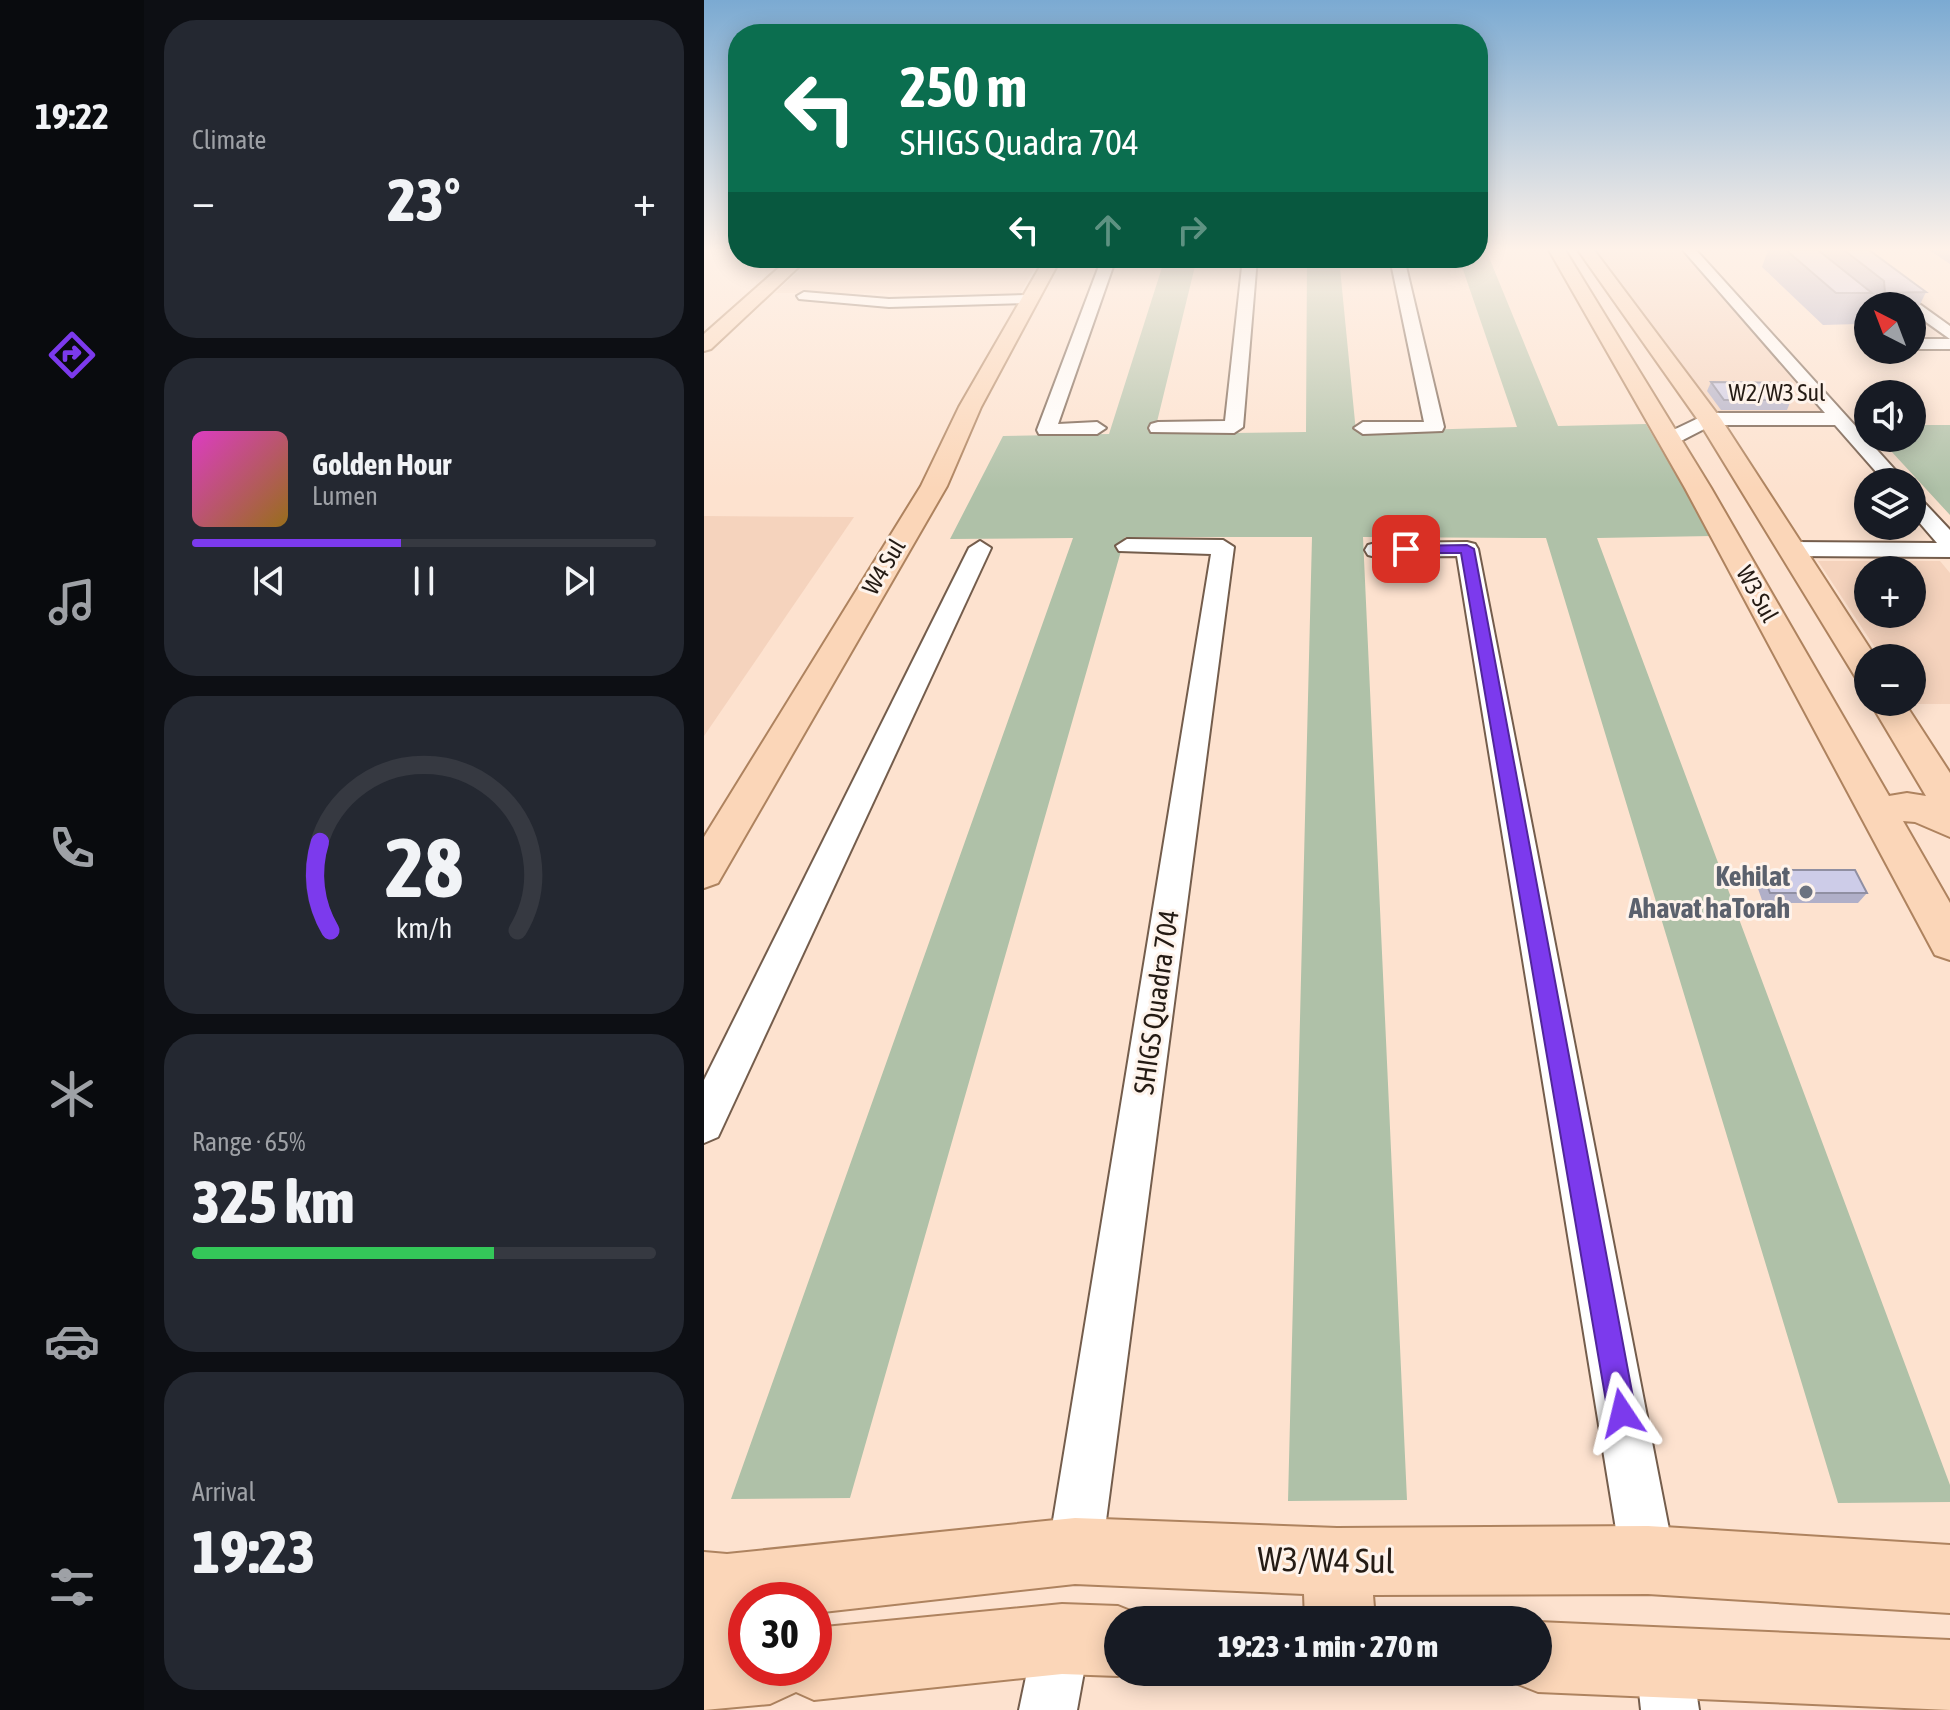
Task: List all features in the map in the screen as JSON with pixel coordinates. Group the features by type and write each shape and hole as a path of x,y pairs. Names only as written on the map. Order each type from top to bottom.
{"main road":[{"path":"704,345 721,330"},
{"name":"W4 Sul","path":"704,872 934,486 970,407 1011,330"},
{"name":"W3 Sul","path":"1605,330 1670,439 1950,942"},
{"name":"W3 Sul","path":"1645,330 1709,419 1854,649"},
{"path":"1896,716 1950,804"},
{"path":"1879,814 1899,805 1910,806 1950,822"},
{"name":"W3/W4 Sul","path":"712,1606 1075,1551 1339,1591 1648,1560 1950,1579"},
{"path":"832,1662 1090,1640"},
{"path":"1552,1660 1667,1687 1950,1676"},
{"path":"704,1675 728,1672"}],"street":[{"path":"1083,330 1046,430 1097,428"},
{"path":"1158,428 1234,427 1243,330"},
{"path":"1363,428 1435,427 1413,330"},
{"path":"1760,330 1884,468"},
{"path":"1926,344 1950,344"},
{"name":"W2/W3 Sul","path":"1670,439 1709,419 1840,419"},
{"path":"1926,518 1950,547"},
{"name":"SHIGS Quadra 704","path":"1075,1551 1223,547 1127,546"},
{"path":"1791,549 1950,547"},
{"path":"704,1123 980,548"},
{"path":"1376,550 1467,549 1648,1560"},
{"path":"1048,1710 1090,1640"}],"shaded area":[{"path":"1654,330 1750,330 1823,412 1720,414"},
{"path":"704,516 854,517 704,736"},
{"path":"1818,561 1854,561 1854,616"},
{"path":"1926,561 1940,561 1950,573 1950,704 1926,704 1926,644 1873,644 1862,628 1926,628"}],"green space":[{"path":"1142,330 1179,330 1154,434 1306,432 1307,330 1346,330 1356,432 1517,427 1484,330 1519,330 1558,426 1646,424 1712,536 1597,538 1950,1485 1950,1502 1838,1503 1546,538 1363,537 1407,1500 1288,1501 1312,537 1125,537 850,1498 731,1499 1073,538 950,539 1003,436 1109,434"},
{"path":"1926,425 1950,425 1950,515 1926,489 1926,468 1907,468 1892,452 1926,452"}],"building":[{"path":"1711,382 1791,383 1791,400 1724,400"},
{"path":"1761,870 1855,870 1867,893 1770,893"}],"place":[{"name":"Kehilat Ahavat haTorah","path":"1806,892"}],"route":[{"path":"1406,549 1467,549 1622,1413"}]}
